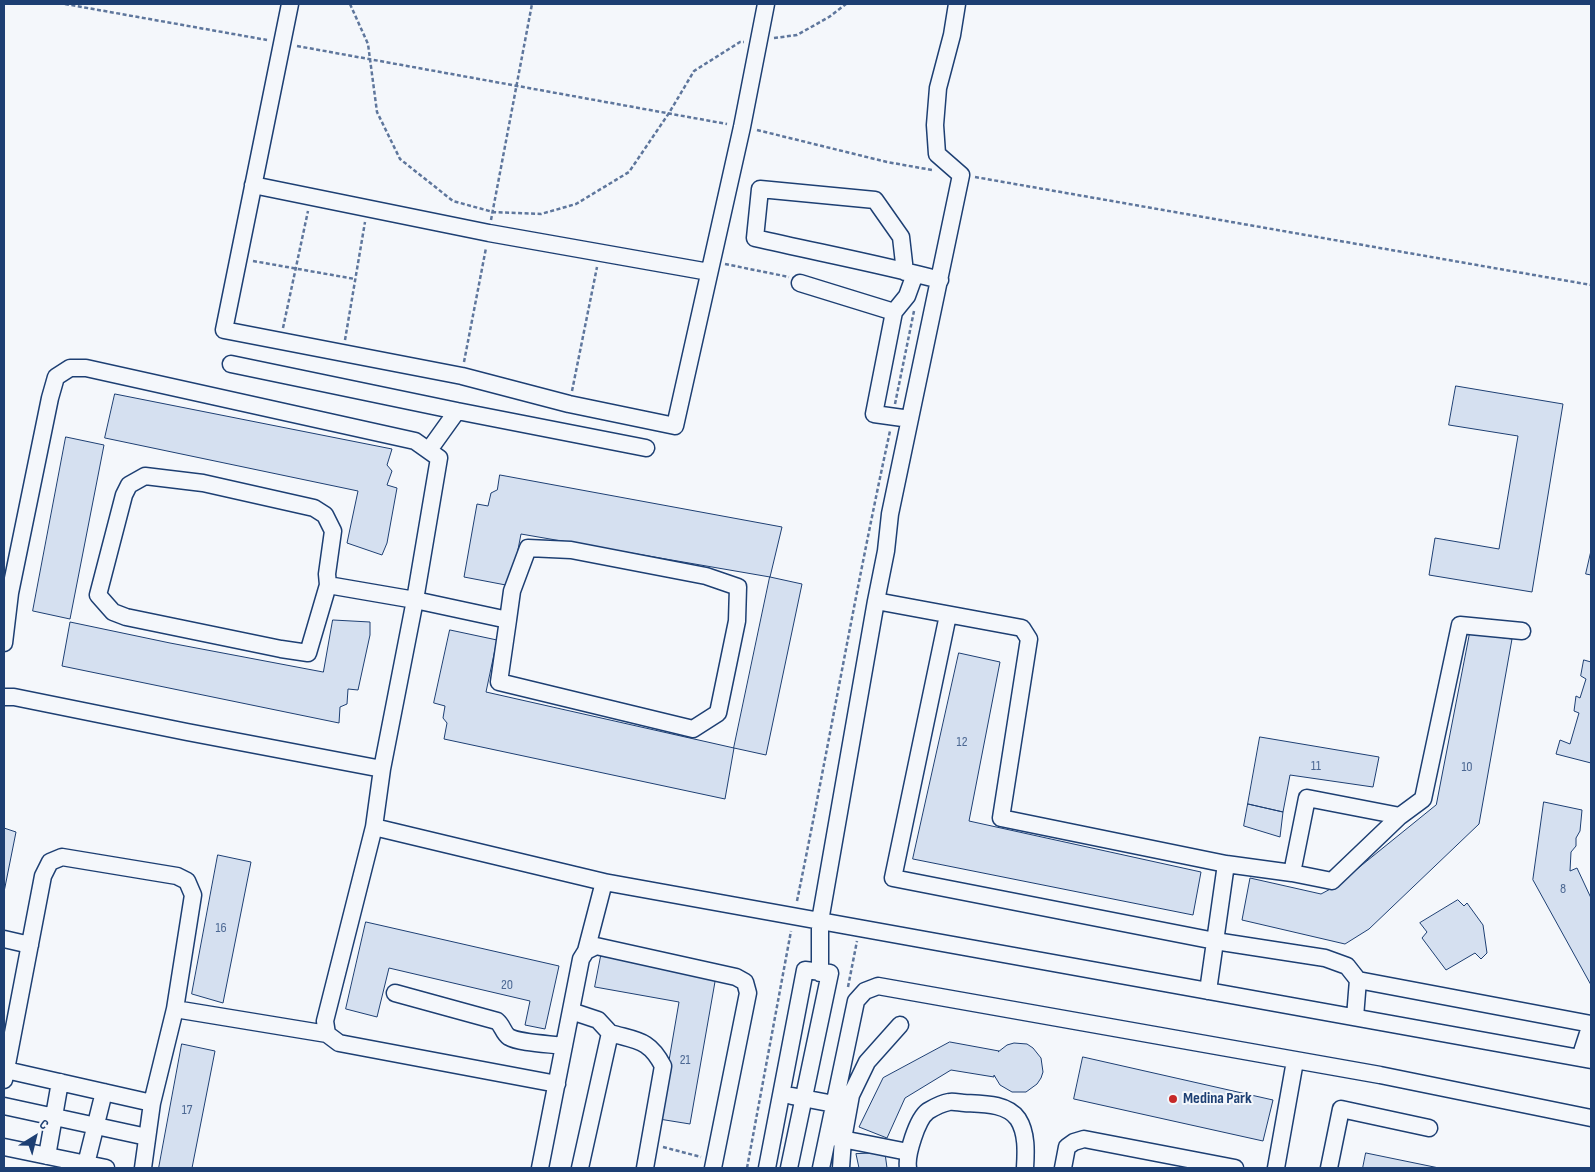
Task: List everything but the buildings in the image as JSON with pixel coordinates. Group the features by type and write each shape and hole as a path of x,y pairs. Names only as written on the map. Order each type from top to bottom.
{"street":[{"path":"290,4 224,330 462,376 569,404 675,426 742,127 766,4"},
{"path":"820,972 820,921 886,551 890,514 961,175 937,154 935,125 938,88 952,35 957,4"},
{"path":"253,185 489,233 600,253 710,267"},
{"path":"910,419 874,414 894,312 907,296 910,273 901,237 875,200 760,189 755,238 910,273 940,280"},
{"path":"800,283 894,312"},
{"path":"231,364 646,448"},
{"path":"4,644 10,594 50,398 56,377 70,368 86,368 415,441 439,458 415,600 382,768 374,827 325,1021 327,1034"},
{"path":"429,450 457,411"},
{"path":"146,476 203,483 314,508 325,515 333,531 326,574 328,585 308,652 281,649 126,617 113,612 98,595 124,495 129,485 146,476"},
{"path":"528,548 571,550 706,576 738,587 737,621 718,713 693,729 499,682 508,620 512,591 528,548"},
{"path":"328,585 415,600 508,620"},
{"path":"876,601 1022,628 1030,640 1001,818 1226,864 1292,873 1332,881 1400,816 1423,798 1460,625 1522,631"},
{"path":"374,827 604,882 1586,1059 1591,1024 1358,980 1347,966 1325,958 1214,941 893,878 948,615"},
{"path":"4,697 14,697 382,768"},
{"path":"1292,873 1307,798 1400,816"},
{"path":"143,1168 152,1103 175,1009 193,895 187,881 177,876 62,857 50,862 43,876 5,1067 152,1103"},
{"path":"1208,991 1226,864"},
{"path":"540,1168 581,959 586,951 604,882"},
{"path":"4,939 30,945"},
{"path":"586,951 596,946 736,977 745,982 748,993 714,1164"},
{"path":"767,1168 805,970 830,973 789,1168"},
{"path":"1354,1017 1358,980"},
{"path":"840,1168 834,1104 856,1001 866,991 878,986 1380,1075 1591,1118"},
{"path":"395,993 497,1021 501,1024 505,1034 514,1039 564,1046"},
{"path":"175,1009 327,1034 339,1043 557,1084"},
{"path":"571,1011 598,1020 610,1032 648,1044 657,1053 664,1066 645,1168"},
{"path":"821,1168 836,1137 851,1095 867,1062 900,1026"},
{"path":"580,1168 610,1032"},
{"path":"1276,1168 1295,1061"},
{"path":"47,1156 60,1082"},
{"path":"86,1164 104,1092"},
{"path":"782,1095 834,1104"},
{"path":"908,1168 908,1152 926,1112 948,1102 992,1104 1013,1113 1023,1129 1026,1149 1025,1168"},
{"path":"4,1106 147,1138"},
{"path":"1329,1168 1341,1109 1429,1128"},
{"path":"836,1137 908,1152"},
{"path":"1063,1168 1067,1147 1074,1142 1084,1139 1235,1168"},
{"path":"4,1147 106,1168"}],"path":[{"path":"64,4 669,113 742,127 887,162 938,170"},
{"path":"350,4 368,44 377,112 400,159 453,201 493,212 541,214 576,204 629,172 669,113 694,71 740,42 797,35 829,17 846,4"},
{"path":"462,376 532,4"},
{"path":"961,175 1591,284"},
{"path":"280,341 311,197"},
{"path":"343,353 367,208"},
{"path":"569,404 600,253"},
{"path":"239,258 355,279"},
{"path":"710,267 788,276 800,283"},
{"path":"747,1168 872,513 916,302"},
{"path":"649,1144 714,1164"}],"place":[{"name":"Medina Park","path":"1173,1099"}]}
